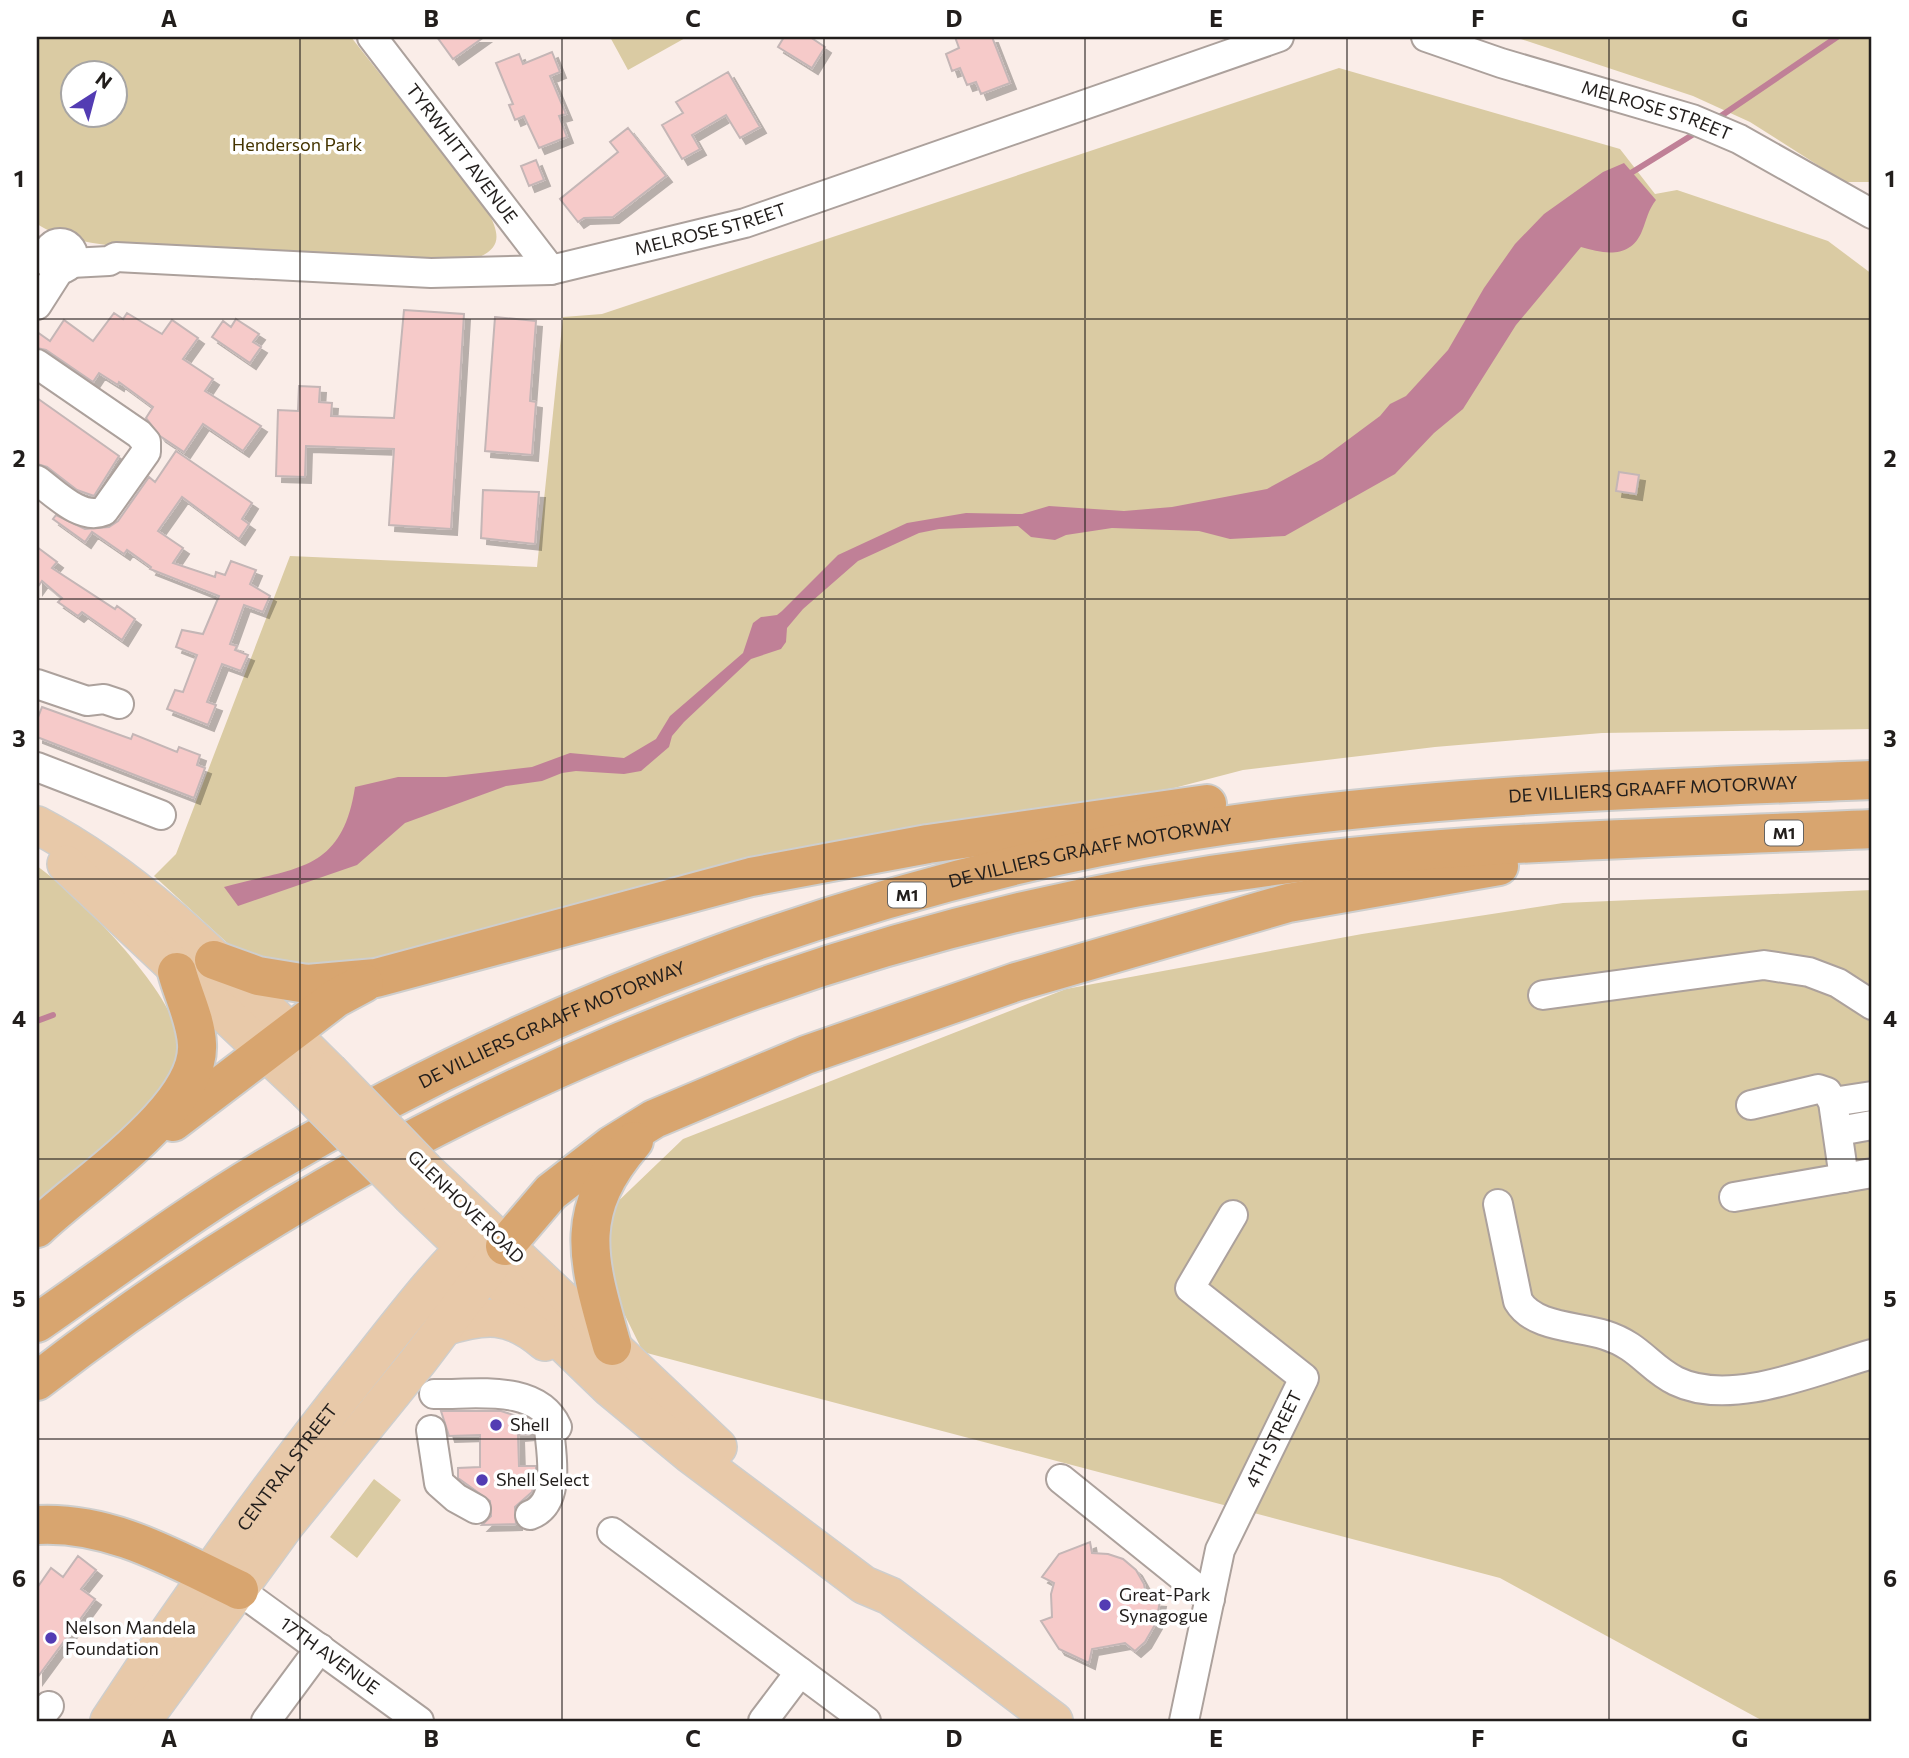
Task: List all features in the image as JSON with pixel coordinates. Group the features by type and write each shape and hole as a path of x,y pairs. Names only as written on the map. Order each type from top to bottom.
{"highway":[{"name":"DE VILLIERS GRAAFF MOTORWAY","path":"37,1323 264,1170 369,1111 616,994 797,928 1010,868 1188,831 1336,812 1515,796 1872,780"},
{"path":"37,1228 173,1106 193,1076 197,1063 190,960 307,984 376,978 751,877 928,844 1176,807 1279,796 1311,797 1336,812"},
{"name":"M1","path":"37,1381 231,1243 390,1151 635,1034 690,1012 794,977 949,931 1088,896 1159,883 1405,851 1872,829"},
{"path":"486,1247 612,1144 654,1119 806,1055 918,1015 1100,956 1288,903 1585,850 1695,837"},
{"path":"110,1165 205,1101 336,998 376,978"},
{"path":"596,1353 589,1259 590,1226 603,1185 626,1150 654,1119"},
{"path":"37,1525 70,1525 114,1532 223,1583"}],"main road":[{"name":"GLENHOVE ROAD","path":"37,825 93,858 126,899 318,1081 418,1183 596,1353 817,1533 878,1579 890,1596 1054,1721"},
{"name":"GLENHOVE ROAD","path":"37,843 85,880 126,899"},
{"name":"CENTRAL STREET","path":"109,1721 223,1583 286,1524 444,1326 486,1247"},
{"name":"CENTRAL STREET","path":"142,1721 321,1423 486,1247"},
{"path":"444,1326 486,1318 517,1322 562,1354 596,1353"}],"street":[{"name":"TYRWHITT AVENUE","path":"372,37 551,270"},
{"name":"MELROSE STREET","path":"51,257 109,261 116,257 431,274 551,270 745,223 1279,37"},
{"name":"MELROSE STREET","path":"1426,37 1501,63 1692,119 1739,139 1872,214"},
{"path":"37,305 51,257"},
{"path":"37,480 84,513 95,515 104,511 146,452 146,442 139,434 39,370"},
{"path":"37,684 87,701 107,699 119,705"},
{"path":"37,767 161,815"},
{"path":"1543,995 1764,965 1809,972 1838,983 1872,1005"},
{"path":"1751,1105 1818,1089 1827,1092 1833,1102 1839,1131 1844,1178"},
{"path":"1833,1102 1872,1096"},
{"path":"1839,1131 1872,1125"},
{"path":"1734,1197 1872,1173"},
{"path":"1498,1204 1518,1301 1522,1309 1542,1320 1594,1331 1631,1346 1678,1382 1706,1390 1742,1390 1872,1354"},
{"name":"4TH STREET","path":"1184,1721 1220,1550 1304,1378 1190,1288 1233,1214"},
{"path":"434,1394 522,1396 542,1405 551,1413 552,1470 549,1493 540,1510 530,1515"},
{"path":"431,1430 439,1483 456,1498 476,1509"},
{"path":"1061,1479 1210,1600"},
{"path":"612,1532 866,1721"},
{"name":"17TH AVENUE","path":"223,1583 320,1648 419,1721"},
{"path":"266,1721 320,1648"},
{"path":"763,1721 800,1672"}],"green space":[{"name":"Henderson Park","path":"37,37 351,37 487,210 496,230 496,237 491,249 465,263 132,248 79,240 37,224"},
{"path":"610,37 687,37 628,70"},
{"path":"1515,37 1872,37 1872,182 1838,182 1828,176 1827,171 1750,122 1693,96"},
{"path":"1339,68 1620,149 1655,194 1677,190 1828,241 1872,274 1872,729 1602,733 1435,747 1243,770 1174,788 842,841 374,964 316,972 235,950 154,876 176,854 290,556 537,567 563,317 602,314"},
{"path":"37,866 96,918 155,988 177,1030 180,1057 179,1084 37,1204"},
{"path":"1872,890 1872,1721 1763,1721 1500,1578 643,1352 611,1287 609,1210 683,1139 1066,989 1362,934 1563,903"},
{"path":"374,1479 401,1500 357,1558 330,1537"}],"shaded area":[{"path":"1624,163 1656,200 1637,240 1624,250 1616,252 1581,247 1516,325 1463,409 1434,433 1395,474 1285,536 1230,539 1199,531 1112,528 1066,535 1055,540 1031,537 1018,526 939,529 919,533 858,561 803,609 787,628 786,642 781,649 751,659 684,722 672,736 669,747 641,771 624,774 576,771 542,781 506,786 405,823 357,865 238,906 224,887 293,869 311,862 327,851 339,836 349,815 355,787 398,777 446,777 532,767 570,753 624,758 656,739 670,716 743,653 753,623 761,617 777,615 782,611 838,555 907,523 966,513 1022,514 1049,506 1124,511 1172,507 1267,489 1322,459 1380,416 1390,404 1406,396 1448,350 1484,288 1515,244 1544,214 1603,172"}],"building":[{"path":"437,37 484,37 453,59"},
{"path":"784,37 810,37 825,47 812,68 778,47"},
{"path":"955,37 992,37 1010,83 981,94 976,82 967,85 960,68 952,71 946,54 959,48"},
{"path":"552,52 560,72 550,76 566,114 559,116 567,137 539,148 524,116 515,120 509,105 513,104 496,63 519,54 523,64"},
{"path":"728,72 760,127 740,138 726,115 692,135 700,149 682,159 662,125 683,113 676,102"},
{"path":"628,128 666,176 613,217 584,218 578,222 560,199 618,152 610,142"},
{"path":"536,160 544,180 529,186 521,166"},
{"path":"404,310 464,314 451,529 389,525 394,449 306,446 305,477 276,476 278,410 298,411 299,386 320,387 319,402 332,403 331,416 394,418"},
{"path":"114,313 123,319 127,313 162,334 172,320 198,338 183,359 213,379 205,391 261,426 243,451 203,424 184,452 160,436 146,418 153,407 119,382 118,385 99,373 93,382 46,350 37,348 37,332 50,341 64,320 93,341"},
{"path":"495,317 536,321 530,401 536,402 532,455 485,451"},
{"path":"236,319 259,334 253,342 261,347 250,363 212,337 223,321 231,327"},
{"path":"37,398 119,456 94,496 77,490 47,467 37,464"},
{"path":"176,451 252,503 242,519 249,524 239,539 182,497 158,531 183,548 173,563 215,577 216,572 225,575 231,561 256,570 250,584 270,596 263,612 244,605 230,644 237,646 235,650 248,655 241,671 222,664 207,702 216,705 208,725 167,709 175,690 183,692 197,655 176,647 182,630 203,634 219,596 150,569 151,567 127,550 124,554 92,532 85,542 53,519 56,515 85,529 109,527 118,521 149,477 155,482"},
{"path":"1619,472 1639,475 1636,494 1616,491"},
{"path":"483,490 539,492 535,544 481,538"},
{"path":"37,547 57,562 52,568 135,619 122,640 82,612 78,616 58,602 62,598 42,581 37,588"},
{"path":"42,707 131,739 133,734 177,752 179,747 200,755 197,765 205,768 194,798 37,737 37,720"},
{"path":"441,1411 501,1411 529,1420 529,1434 518,1435 519,1466 536,1466 536,1476 532,1492 515,1507 516,1524 482,1525 491,1516 490,1501 458,1478 458,1468 480,1467 480,1435 449,1436"},
{"name":"Great-Park Synagogue","path":"1090,1542 1092,1553 1123,1559 1136,1570 1144,1584 1147,1600 1160,1601 1156,1623 1145,1642 1135,1651 1125,1643 1092,1649 1089,1663 1059,1649 1041,1621 1052,1617 1051,1594 1054,1583 1042,1577 1059,1554"},
{"name":"Nelson Mandela Foundation","path":"78,1556 96,1570 81,1589 95,1599 37,1678 37,1588 51,1568 63,1577"}],"waterway":[{"path":"1715,120 1837,37"},
{"path":"1626,176 1697,132"},
{"path":"37,1021 53,1015"}],"place":[{"name":"Shell","path":"496,1425"},
{"name":"Shell Select","path":"482,1480"},
{"name":"Great-Park Synagogue","path":"1105,1605"},
{"name":"Nelson Mandela Foundation","path":"51,1638"}]}
